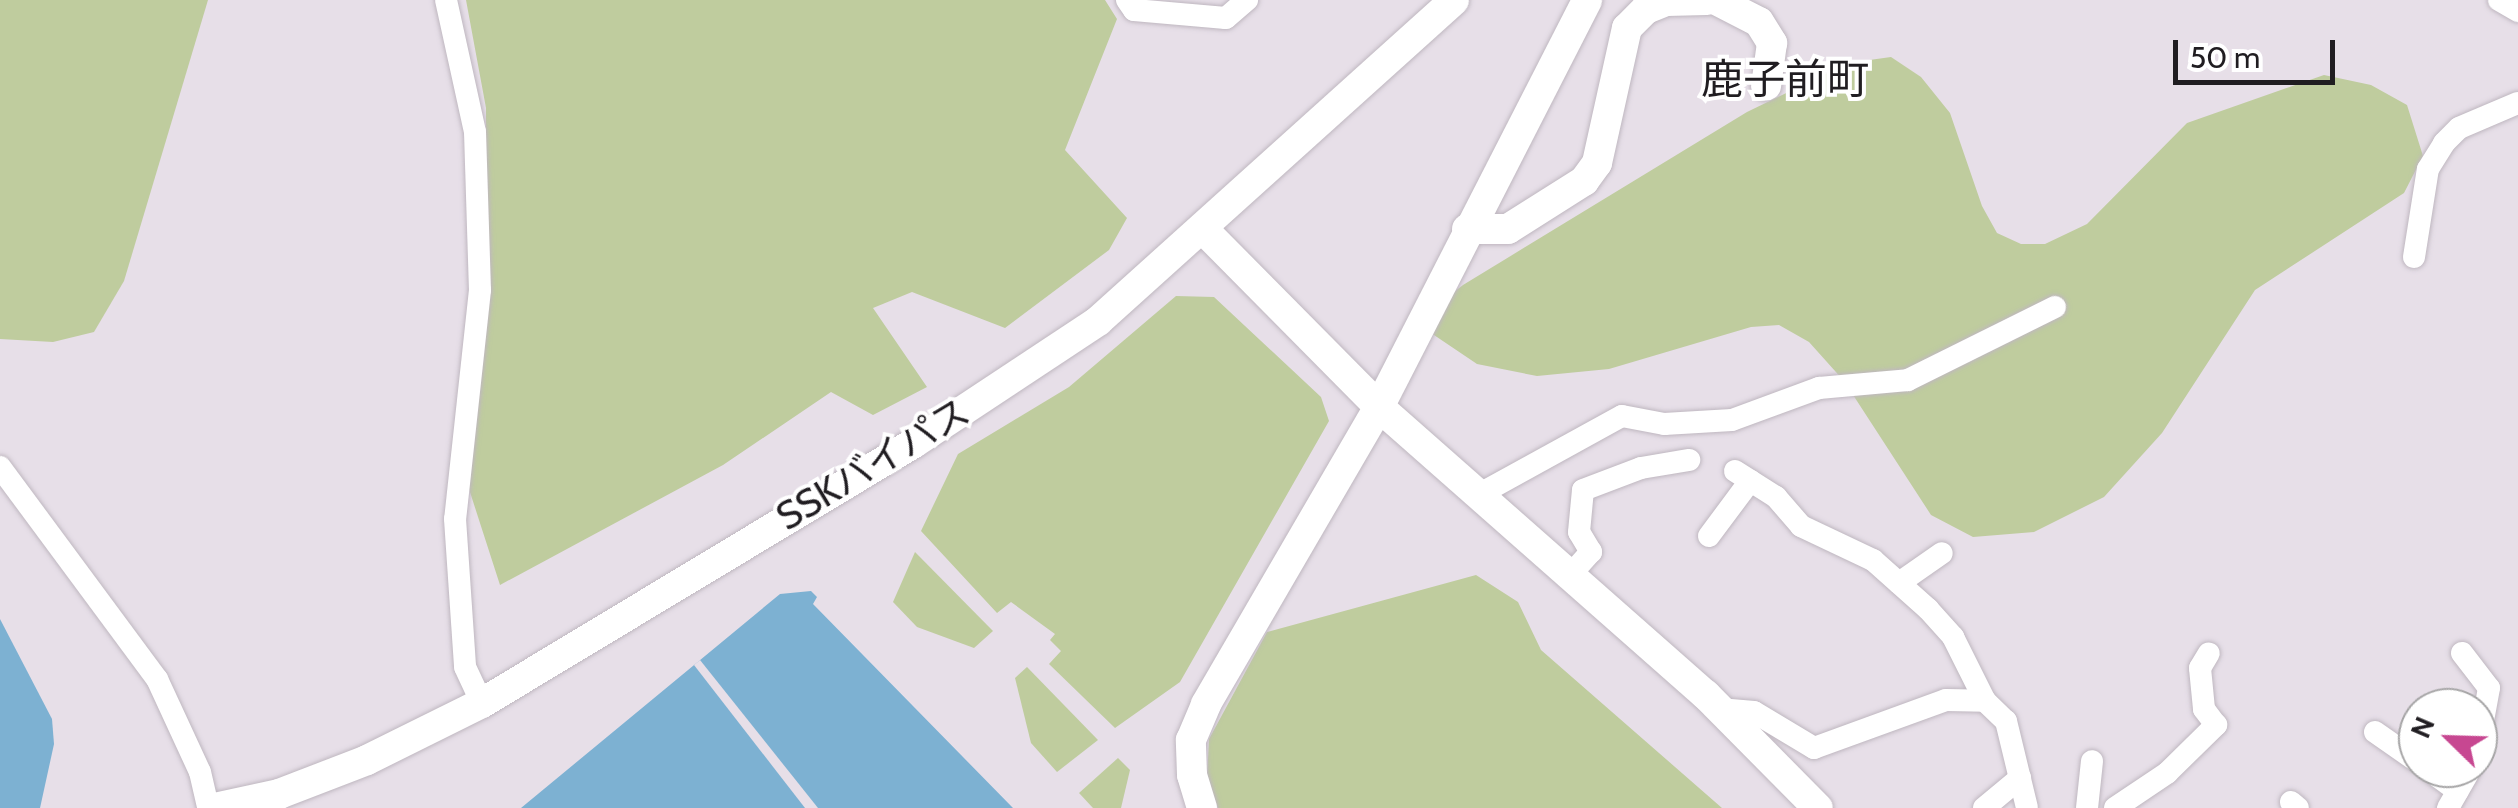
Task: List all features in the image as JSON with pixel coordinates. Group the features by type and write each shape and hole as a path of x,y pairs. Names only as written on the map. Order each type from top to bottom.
{"street":[{"path":"446,0 474,132 480,290 455,518 465,667 482,703"},
{"path":"1126,0 1134,10 1226,18 1248,0"},
{"name":"SSKバイパス","path":"212,808 278,794 349,767 482,703 914,443 1098,321 1204,230 1454,0"},
{"path":"1202,808 1192,775 1191,740 1206,704 1379,407 1586,0"},
{"path":"1467,229 1508,229 1584,181 1597,163 1627,28 1646,9 1666,1 1707,0"},
{"path":"1716,0 1759,22 1772,43 1766,86"},
{"path":"2499,0 2518,11"},
{"path":"2414,257 2428,169 2444,143 2458,128 2518,104"},
{"path":"1204,230 1379,407 1719,709 1818,808"},
{"path":"1480,494 1622,416 1664,424 1732,420 1819,388 1908,380 2055,307"},
{"path":"1570,574 1591,552 1579,532 1583,490 1641,468 1689,460"},
{"path":"0,467 157,679 200,772 212,808"},
{"path":"1709,536 1743,476 1776,497 1800,526 1874,560 1953,637 1985,702 2006,721 2027,808"},
{"path":"1898,583 1942,552"},
{"path":"2092,761 2097,806 2167,772 2216,725 2204,710 2200,668 2209,653"},
{"path":"2462,653 2489,688"},
{"path":"1719,709 1754,712 1814,748 1946,700 1985,702"},
{"path":"2375,732 2398,748"},
{"path":"1984,808 2020,778"}],"green space":[{"path":"0,0 208,0 124,281 94,332 53,342 0,339"},
{"path":"466,0 1105,0 1117,19 1065,150 1127,218 1109,250 1005,328 912,292 873,308 927,387 873,415 831,392 723,465 500,585 469,489 485,321 486,108"},
{"path":"1891,57 1921,77 1950,113 1982,206 1997,233 2021,244 2045,244 2087,224 2187,123 2324,75 2371,85 2407,105 2423,156 2404,193 2255,290 2162,433 2104,497 2034,532 1973,537 1931,515 1844,381 1809,342 1779,325 1751,327 1609,369 1537,376 1477,364 1431,333 1426,314 1463,285 1747,112 1848,63"},
{"path":"1176,296 1214,297 1321,397 1329,421 1180,682 1115,728 1049,664 1061,651 1050,640 1055,634 1011,602 997,613 921,531 958,454 1069,387"},
{"path":"915,552 993,631 974,648 917,627 893,602"},
{"path":"1476,575 1518,602 1541,650 1722,808 1218,808 1207,778 1209,739 1267,632"},
{"path":"1027,667 1098,740 1057,772 1031,743 1015,678"},
{"path":"1118,758 1130,770 1121,808 1093,808 1079,793"}],"water":[{"path":"811,591 817,597 813,604 1013,808 521,808 780,594"},
{"path":"0,619 52,719 54,744 40,808 0,808"}],"pier":[{"path":"700,660 818,808 805,808 694,665"}],"district":[{"name":"鹿子前町","path":"1785,79"}]}
